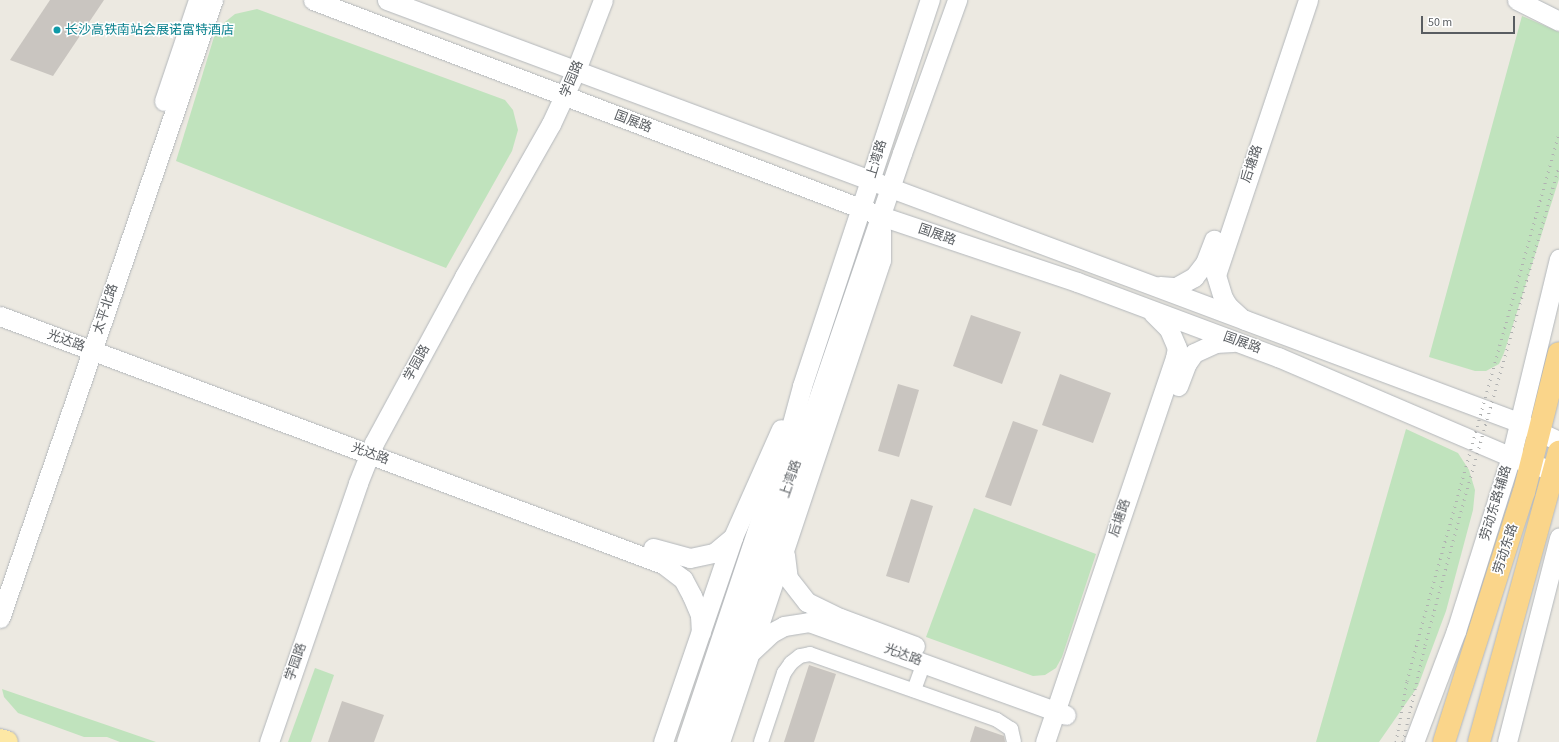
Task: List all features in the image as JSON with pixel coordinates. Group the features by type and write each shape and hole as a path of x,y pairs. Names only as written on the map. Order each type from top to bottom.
{"highway":[{"name":"劳动东路","path":"1444,742 1530,427 1559,353"},
{"name":"劳动东路","path":"1479,742 1557,465"}],"main road":[{"path":"0,740 8,742"}],"street":[{"name":"太平北路","path":"0,618 198,0"},
{"name":"太平北路","path":"0,585 213,0"},
{"name":"国展路","path":"313,0 881,216 1142,306 1239,342 1521,459 1557,465"},
{"name":"国展路","path":"387,0 1530,427 1559,441"},
{"name":"学园路","path":"571,68 589,0"},
{"name":"学园路","path":"259,742 345,479 366,446 559,94 603,0"},
{"name":"上湾路","path":"686,742 788,438 802,386 930,0"},
{"name":"上湾路","path":"701,742 890,188 958,0"},
{"name":"后塘路","path":"1149,285 1176,287 1194,277 1206,263 1294,0"},
{"name":"后塘路","path":"1244,320 1228,306 1217,286 1216,275 1308,0"},
{"path":"1517,0 1559,21"},
{"path":"1530,0 1559,14"},
{"name":"上湾路","path":"720,742 881,260 881,216"},
{"path":"1530,427 1559,259"},
{"name":"光达路","path":"0,303 89,342 366,446 676,556 690,558 714,553 733,537"},
{"name":"后塘路","path":"1057,742 1063,707 1177,348 1169,329 1142,306"},
{"name":"光达路","path":"0,316 89,342"},
{"name":"后塘路","path":"1045,742 1063,707 1187,363 1204,346 1215,343 1239,342"},
{"name":"上湾路","path":"663,742 733,537 749,496 802,386"},
{"name":"光达路","path":"366,446 663,564 683,579 700,616 701,632"},
{"name":"学园路","path":"269,742 366,446"},
{"name":"劳动东路辅路","path":"1414,742 1521,459"},
{"path":"1507,742 1559,538"},
{"name":"光达路","path":"785,548 786,568 792,586 799,596 815,607 1063,707"},
{"name":"光达路","path":"749,658 771,633 784,626 809,622 924,663 1063,707"},
{"path":"761,742 784,673 791,663 800,656 810,654 914,690 1005,724 1011,729 1014,742"},
{"path":"914,690 924,663"},
{"path":"0,734 8,742"}],"green space":[{"path":"257,9 505,100 513,110 518,130 512,151 446,268 176,161 214,37 220,26 235,14"},
{"path":"1522,16 1559,32 1559,179 1504,353 1499,364 1486,371 1475,371 1429,357"},
{"path":"1406,429 1458,453 1469,470 1475,490 1473,510 1446,611 1418,686 1379,742 1316,742"},
{"path":"974,508 1096,554 1062,657 1056,668 1045,675 1033,676 926,637"},
{"path":"315,668 334,675 311,742 288,742"},
{"path":"2,689 156,742 120,742 107,737 84,737 18,713 4,697"}],"building":[{"name":"长沙高铁南站会展诺富特酒店","path":"50,0 104,0 53,76 10,60"},
{"path":"971,315 1021,332 1002,384 953,366"},
{"path":"1060,374 1111,393 1093,443 1042,425"},
{"path":"898,384 919,390 899,457 878,451"},
{"path":"1013,421 1038,430 1011,506 985,497"},
{"path":"911,499 933,506 909,583 886,576"},
{"path":"809,665 836,674 814,742 784,742"},
{"path":"342,701 384,715 374,742 328,742"},
{"path":"975,726 1004,736 1005,742 970,742"}],"railway":[{"path":"1396,742 1407,681 1424,617 1559,133"},
{"path":"1403,742 1425,645 1464,500 1559,166"}],"place":[{"name":"长沙高铁南站会展诺富特酒店","path":"57,30"}]}
